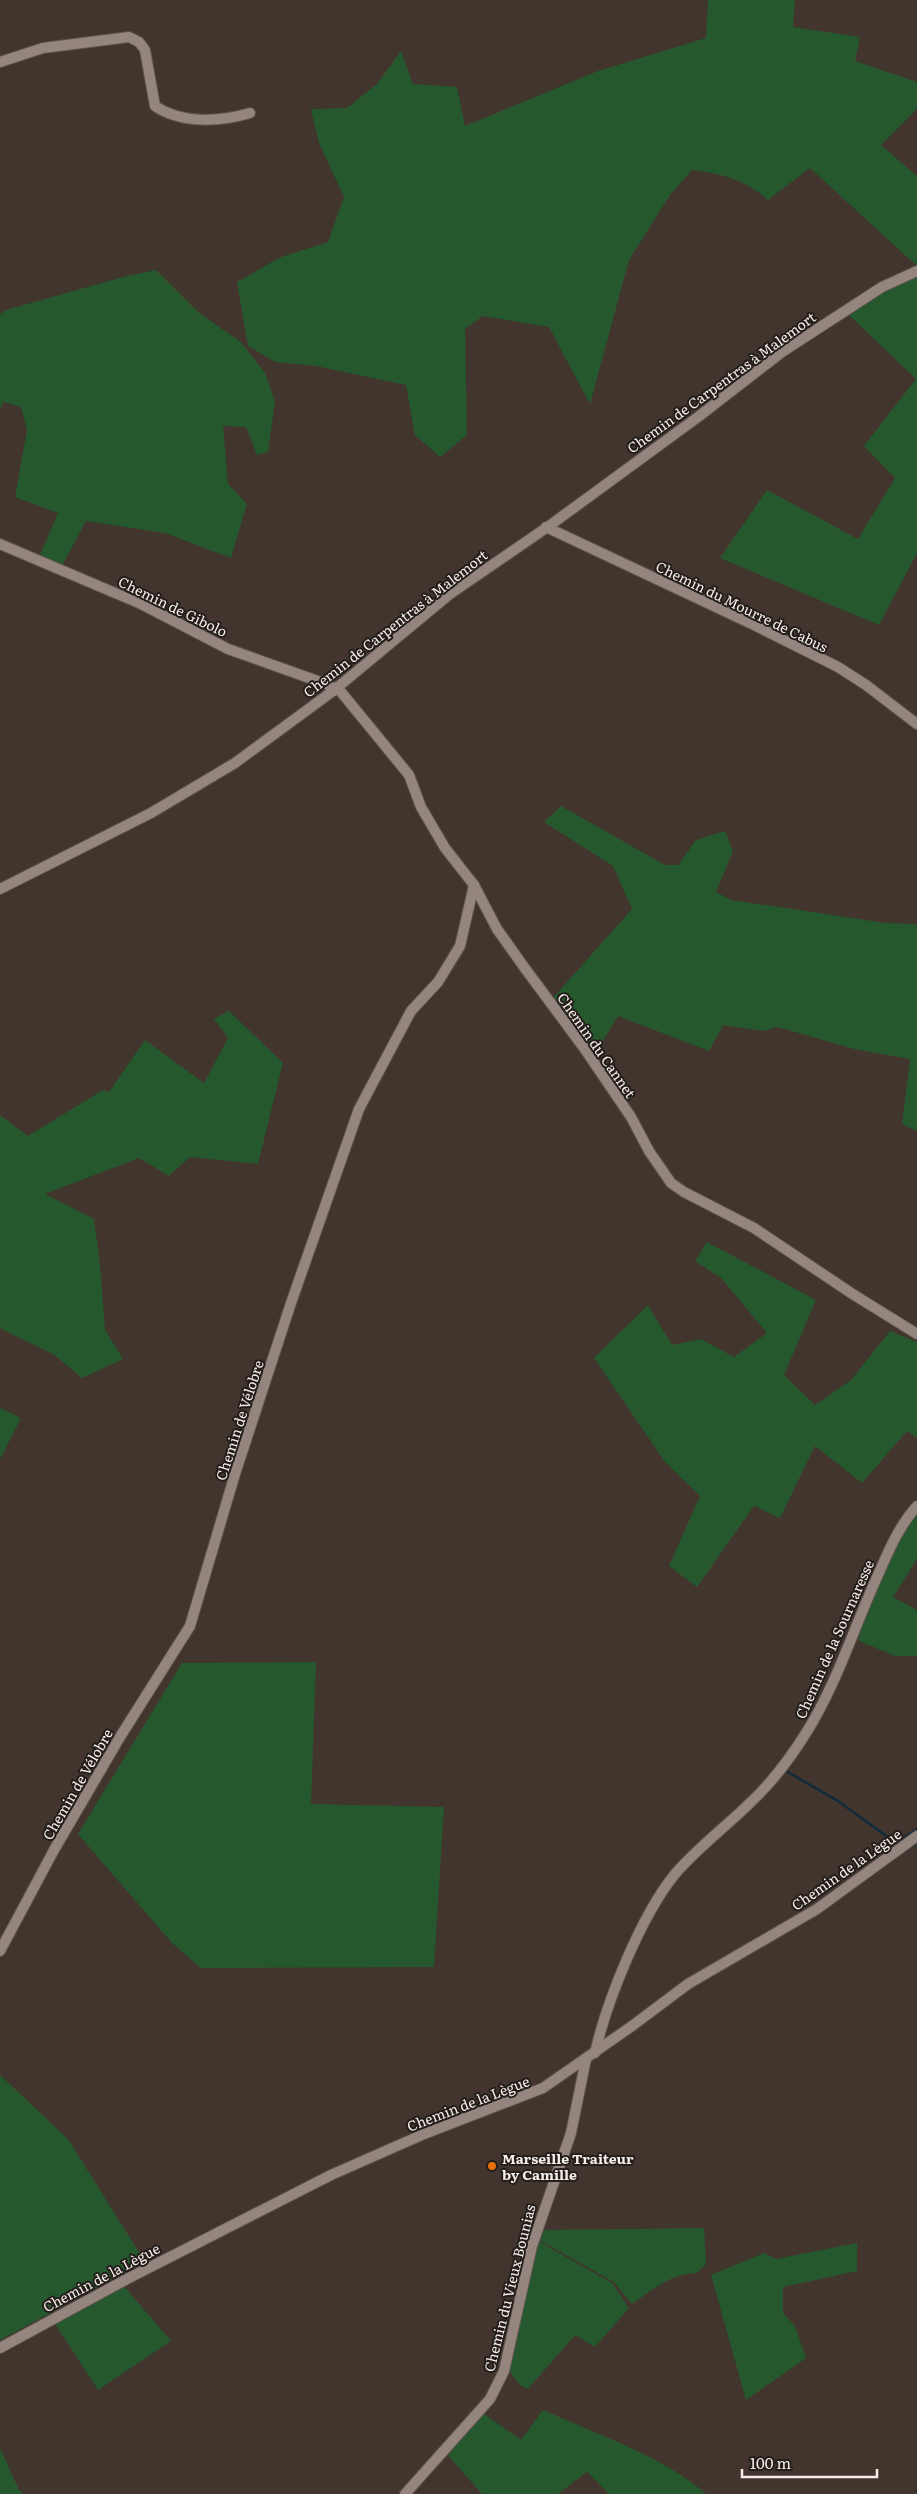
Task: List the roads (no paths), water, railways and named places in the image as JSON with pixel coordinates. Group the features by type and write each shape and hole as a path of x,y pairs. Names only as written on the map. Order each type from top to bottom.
{"street":[{"path":"0,62 43,48 129,37 139,42 145,50 155,106 163,111 202,120 237,116 250,112"},
{"name":"Chemin de Carpentras à Malemort","path":"0,889 151,812 221,772 335,689 450,594 698,417 790,347 882,286 917,271"},
{"name":"Chemin du Mourre de Cabus","path":"546,527 822,659 852,675 917,724"},
{"name":"Chemin de Gibolo","path":"0,544 141,604 228,649 329,685 335,689"},
{"name":"Chemin du Cannet","path":"335,689 409,775 421,807 445,848 474,885 497,929 610,1087 671,1182 700,1200 754,1228 917,1334"},
{"name":"Chemin de Vélobre","path":"0,1951 54,1850 111,1753 190,1626 235,1474 291,1303 359,1110 411,1011 438,982 460,946 474,885"},
{"name":"Chemin de la Sournaresse","path":"595,2053 626,1966 656,1903 675,1875 698,1850 752,1802 769,1784 806,1733 837,1674 856,1623 895,1536 917,1506"},
{"name":"Chemin de la Lègue","path":"0,2348 127,2279 331,2175 424,2134 543,2088 586,2060 688,1984 818,1908 917,1836"},
{"name":"Chemin du Vieux Bounias","path":"405,2494 490,2399 504,2371 532,2246 571,2133 586,2060"}],"waterway":[{"path":"786,1771 838,1801 896,1843 917,1829"},
{"path":"906,1850 917,1843"}],"place":[{"name":"Marseille Traiteur by Camille","path":"492,2166"}]}
